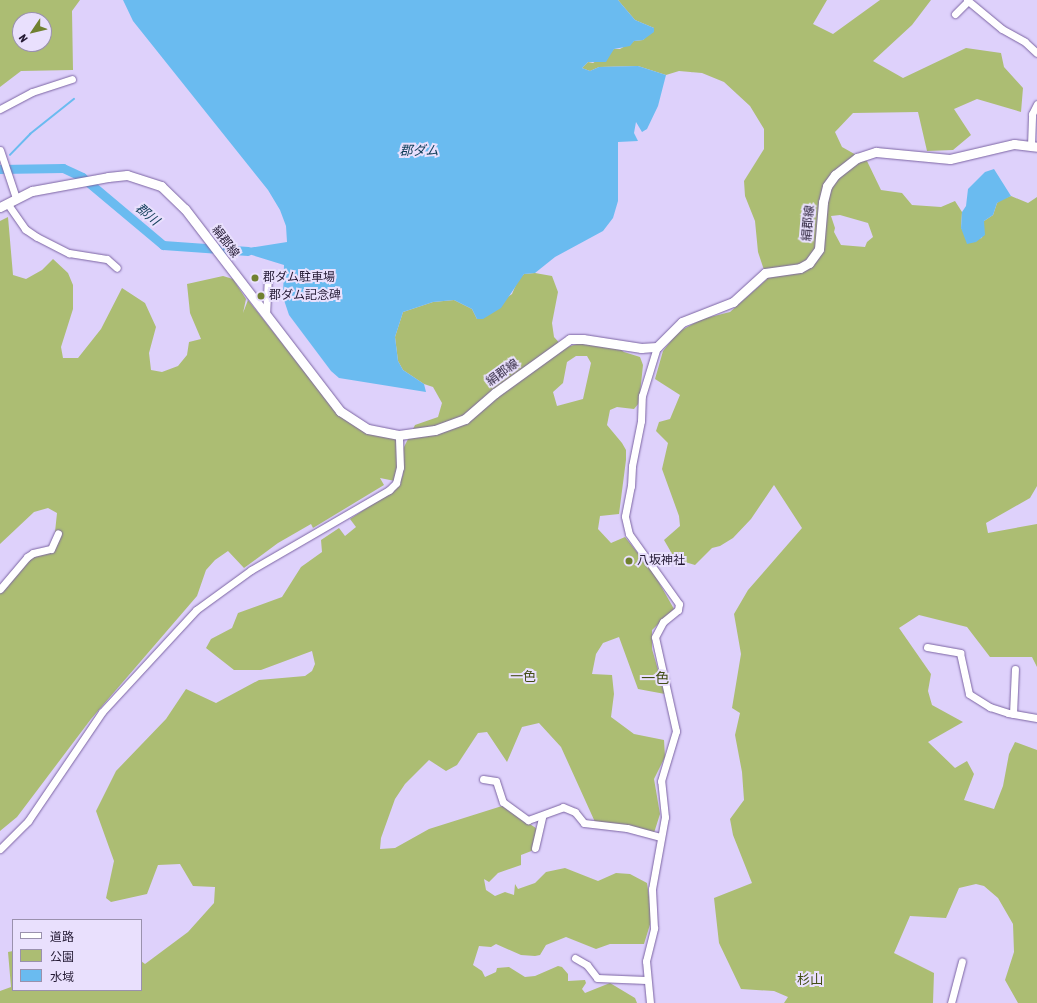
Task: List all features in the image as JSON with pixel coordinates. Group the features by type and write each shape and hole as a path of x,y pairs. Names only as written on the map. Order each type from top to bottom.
{"main road":[{"name":"絹郡線","path":"4,205 32,191 126,175 144,179 160,186 185,209 340,411 368,429 399,435 435,430 465,419 494,393 570,340 583,339 640,348 656,347 689,318 723,308 766,273 800,268 809,263 819,249 823,202 827,186 835,175 857,158 876,152 950,159 992,147 1014,144 1034,147"}],"street":[{"path":"955,14 968,0 1002,29 1025,42 1037,53"},
{"path":"0,109 32,92 72,79"},
{"path":"1034,147 1032,114 1037,104"},
{"path":"0,150 16,198"},
{"path":"4,205 25,229 37,237 69,253 107,259 117,268"},
{"path":"266,315 268,276"},
{"path":"650,1003 646,980 646,961 654,928 652,889 665,816 661,781 676,731 655,637 663,622 678,610 679,604 629,534 624,516 631,486 632,466 641,421 642,396 656,347"},
{"path":"0,849 28,821 102,712 196,610 251,570 389,490 396,484 400,467 399,435"},
{"path":"0,589 32,553 51,549 58,533"},
{"path":"927,647 960,653 965,688 969,694 990,707 1013,714 1037,718"},
{"path":"1013,714 1014,669"},
{"path":"483,778 496,781 502,802 528,820 542,817 563,807 575,812 584,822 627,828 661,837"},
{"path":"535,848 542,817"},
{"path":"575,958 587,965 597,978 646,980"},
{"path":"951,1003 962,962"}],"green space":[{"path":"0,0 80,0 72,11 73,70 21,71 0,87"},
{"path":"618,0 827,0 813,24 833,34 880,0 931,0 912,25 873,61 903,78 966,48 1001,53 1004,67 1023,88 1021,112 977,99 954,109 971,135 953,150 927,151 918,112 853,113 835,132 842,147 867,161 881,190 902,193 912,205 941,207 955,201 962,212 961,228 977,239 982,238 984,221 993,215 997,203 1002,199 1011,196 1028,203 1037,197 1037,486 1030,498 986,523 988,533 1037,524 1037,667 1032,657 990,657 967,627 919,615 899,628 931,674 928,691 932,705 963,722 928,742 955,768 967,761 974,774 964,800 994,809 1003,786 1009,754 1015,742 1037,750 1037,1003 1018,1003 1005,980 1014,952 1013,924 998,898 984,886 976,884 959,888 946,918 910,916 894,953 934,973 933,1003 784,1003 788,997 774,991 741,989 719,943 714,898 752,883 733,835 730,819 744,800 742,772 735,735 740,713 732,708 741,654 734,614 748,590 802,528 774,485 751,519 733,538 720,546 712,548 695,565 675,559 664,540 680,526 679,516 662,469 668,443 656,431 659,422 670,419 680,395 655,379 663,351 678,332 702,319 730,312 767,279 758,252 755,221 745,196 744,181 764,149 764,129 750,106 724,82 702,73 679,71 666,75 638,66 599,67 590,71 582,68 588,62 593,63 614,49 620,49 634,41 643,40 654,28 635,20","holes":["840,215 868,223 873,237 867,242 865,247 841,245 834,232 835,228 831,216"]},
{"path":"8,217 13,275 26,279 42,270 53,259 68,273 73,285 73,309 61,347 63,358 78,358 101,329 122,288 145,303 156,327 149,353 151,370 162,372 178,366 187,355 189,342 201,339 190,313 187,284 223,276 233,279 246,299 243,313 248,300 333,408 356,427 378,435 396,437 398,469 395,481 380,478 384,485 313,528 311,524 278,543 244,568 228,551 215,560 206,570 197,596 91,719 17,817 0,831 0,591 25,563 37,555 53,551 57,513 48,508 34,512 0,544 0,221"},
{"path":"535,273 552,276 558,292 552,323 554,337 564,348 580,343 617,347 624,352 640,357 643,365 639,403 634,409 617,407 610,410 607,425 626,450 626,460 619,514 600,516 598,529 611,543 625,537 653,572 674,609 652,630 652,649 665,694 638,689 619,637 603,643 596,654 592,674 612,675 614,694 611,717 634,734 664,740 665,757 654,779 660,814 654,833 616,830 595,822 561,747 539,723 522,727 507,762 487,732 478,733 457,765 446,771 429,760 405,784 395,799 381,838 380,849 395,848 429,829 502,806 539,830 534,850 521,855 521,865 498,873 489,882 484,879 486,890 495,896 505,892 514,895 515,884 518,889 535,883 546,872 565,868 598,881 616,873 630,874 647,883 652,918 644,944 610,944 596,949 566,937 546,945 540,955 535,956 521,955 496,944 491,947 479,946 473,965 482,971 485,977 496,972 497,968 509,967 525,977 535,976 558,966 562,967 568,974 568,981 585,980 586,983 582,989 585,993 610,983 635,998 637,1003 0,1003 0,991 11,987 8,952 12,951 12,991 142,991 142,962 145,964 188,932 214,903 215,887 193,886 180,864 158,865 147,894 111,902 106,898 114,861 96,811 116,771 166,719 186,689 216,703 259,680 305,676 312,671 315,664 312,651 261,670 234,670 206,648 211,639 232,628 238,613 282,597 301,567 322,552 321,540 339,528 345,536 356,527 350,519 383,497 397,485 403,475 402,451 415,425 438,417 442,403 433,387 424,384 403,370 398,361 395,337 403,312 433,302 454,300 472,309 477,319 512,294 518,280 524,274","holes":["576,356 587,356 591,363 583,399 557,406 553,392 563,383 567,362"]}],"water":[{"name":"郡ダム","path":"123,0 618,0 635,20 654,28 654,32 643,40 634,41 630,46 614,49 606,62 588,62 582,68 590,71 599,67 638,66 666,75 658,106 647,129 642,132 636,122 634,133 638,141 618,142 618,201 613,218 603,231 555,257 535,273 524,274 501,308 483,319 477,319 472,309 454,300 433,302 403,312 395,337 398,361 403,370 424,384 426,392 339,378 331,371 289,315 283,297 284,265 236,250 287,242 286,226 280,210 268,190 133,21"},
{"path":"994,169 1011,196 997,203 993,215 984,221 985,235 976,242 967,244 961,228 962,212 966,206 968,189 985,172"}],"waterway":[{"path":"10,155 30,134 74,99"},
{"name":"郡川","path":"0,169 63,168 82,177 163,245 248,251"}],"place":[{"name":"郡ダム駐車場","path":"255,278"},
{"name":"郡ダム記念碑","path":"261,296"},
{"name":"八坂神社","path":"629,561"}],"district":[{"name":"一色","path":"523,677"},
{"name":"一色","path":"655,678"},
{"name":"杉山","path":"810,980"}]}
